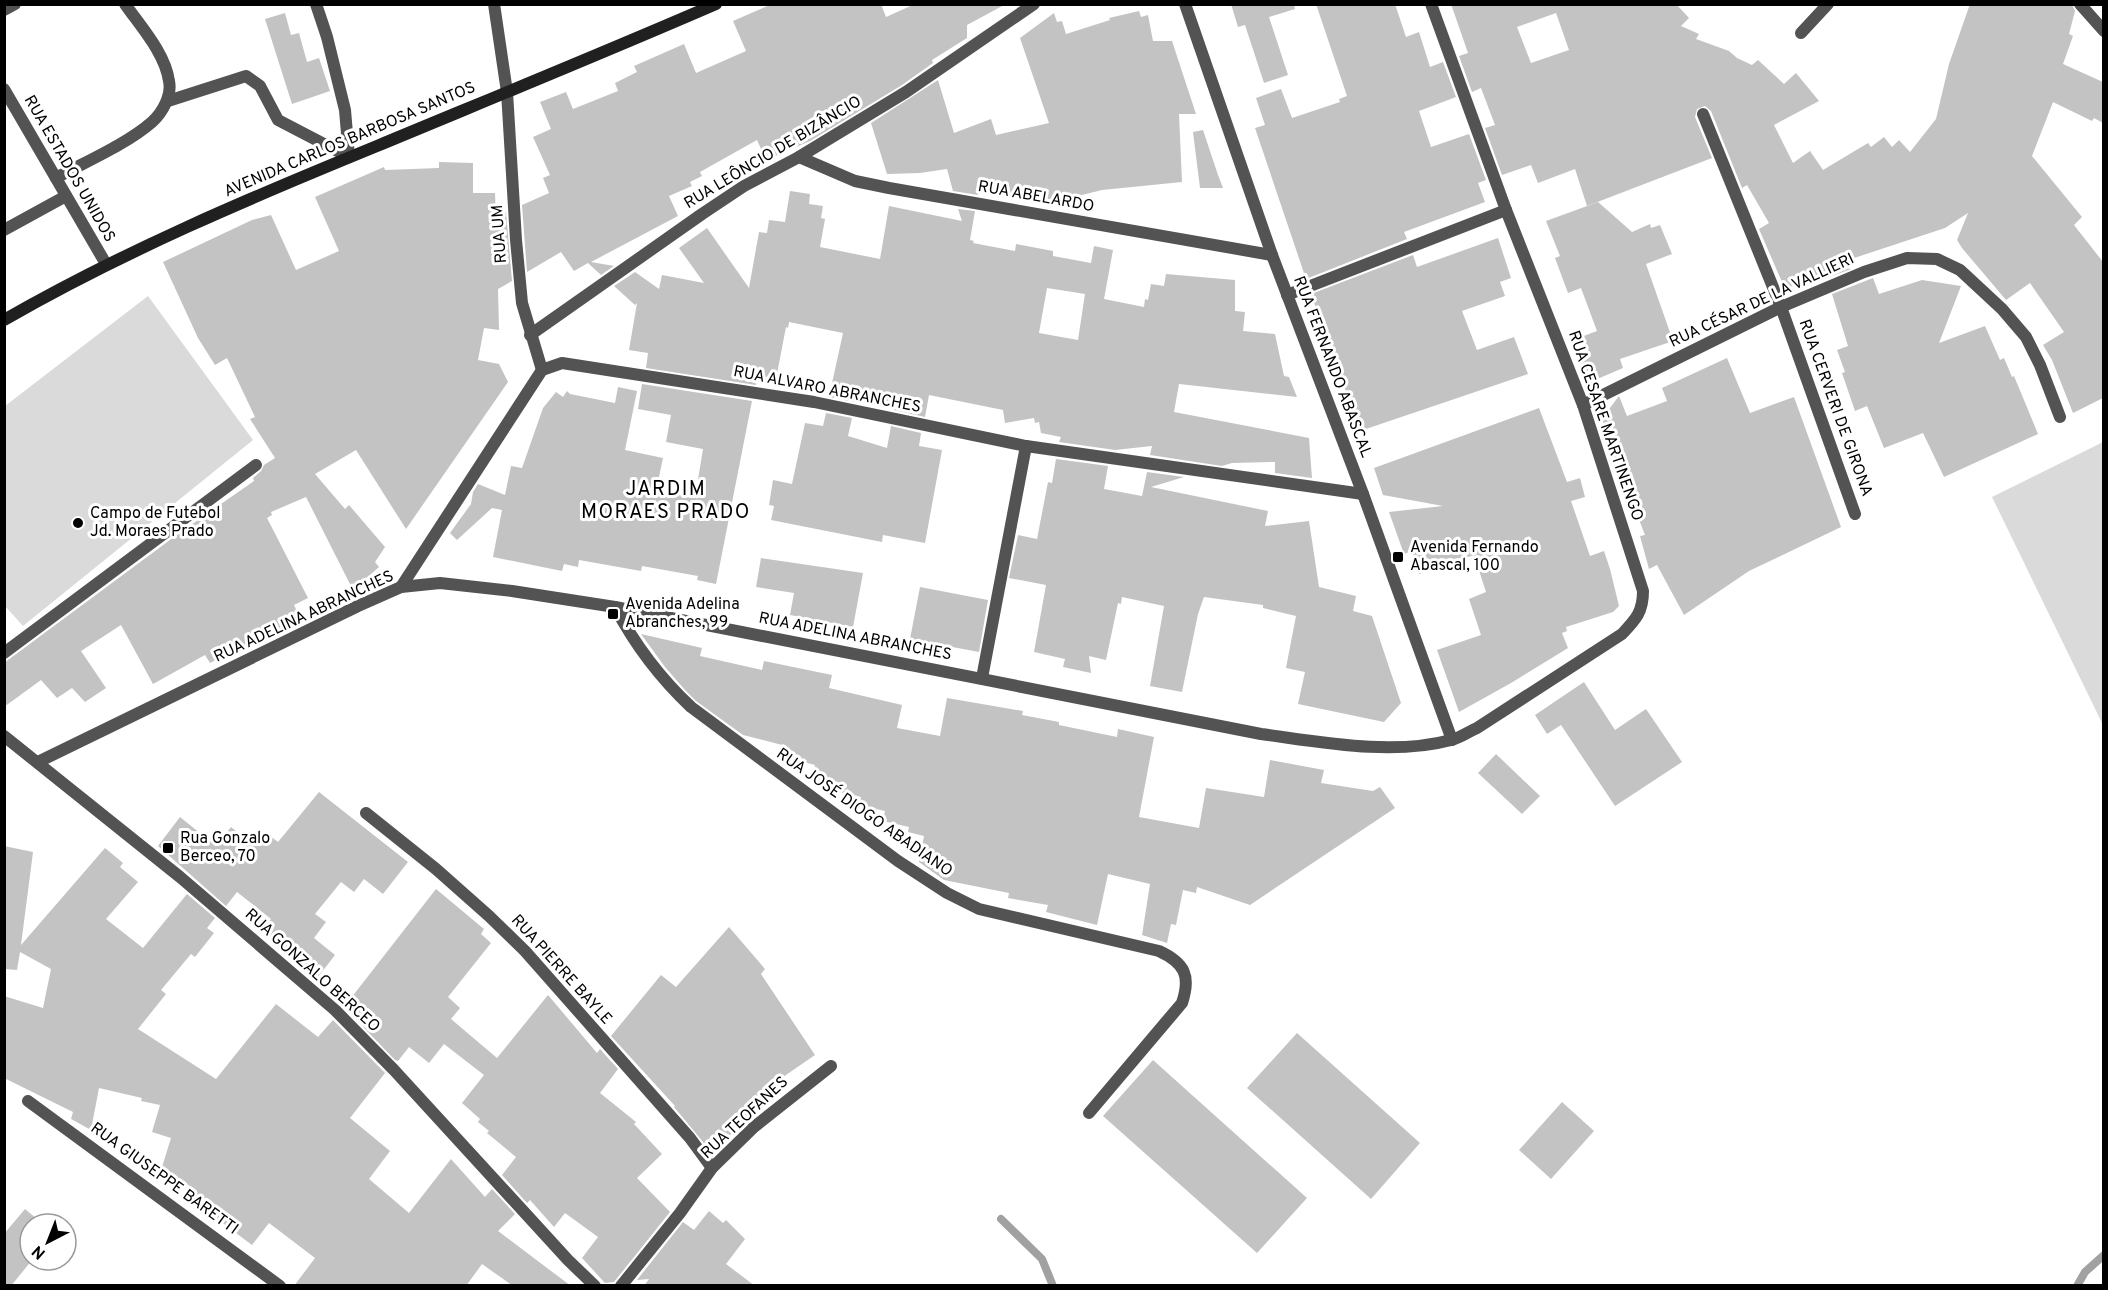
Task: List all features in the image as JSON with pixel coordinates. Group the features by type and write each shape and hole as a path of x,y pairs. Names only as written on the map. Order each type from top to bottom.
{"main road":[{"name":"AVENIDA CARLOS BARBOSA SANTOS","path":"4,320 106,264 244,202 716,4"}],"street":[{"path":"4,10 15,4"},
{"path":"56,178 140,131 154,121 168,101 170,83 165,64 125,4"},
{"path":"316,4 327,37 345,110 349,158"},
{"name":"RUA UM","path":"494,4 507,92 522,303 542,370"},
{"name":"RUA LEÔNCIO DE BIZÂNCIO","path":"530,335 744,186 799,157 906,92 1035,4"},
{"name":"RUA FERNANDO ABASCAL","path":"1185,4 1272,255 1363,494 1452,740"},
{"name":"RUA CESARE MARTINENGO","path":"1431,4 1506,210 1583,405 1643,591 1643,606 1636,620 1622,634 1477,728 1452,740"},
{"path":"1801,33 1828,4"},
{"path":"2080,4 2103,31"},
{"path":"168,101 246,76 260,86 278,120 349,158"},
{"name":"RUA ESTADOS UNIDOS","path":"6,94 106,264"},
{"name":"RUA CERVERI DE GIRONA","path":"1703,114 1781,307 1855,514"},
{"name":"RUA ABELARDO","path":"799,157 855,181 1272,255"},
{"path":"4,230 66,196"},
{"path":"1287,295 1506,210"},
{"name":"RUA CÉSAR DE LA VALLIERI","path":"1583,405 1781,307 1864,272 1907,258 1937,259 1960,270 1979,286 2026,337 2040,365 2060,417"},
{"name":"RUA ALVARO ABRANCHES","path":"542,370 562,363 579,364 814,402 1026,446 1363,494"},
{"path":"401,587 542,370"},
{"path":"982,678 1026,446"},
{"path":"4,652 256,465"},
{"name":"RUA ADELINA ABRANCHES","path":"38,762 358,606 401,587 440,583 512,591 615,607 1261,734 1351,746 1409,746 1452,740"},
{"name":"RUA JOSÉ DIOGO ABADIANO","path":"615,607 643,655 666,684 691,707 898,861 947,893 979,909 1159,951 1175,958 1186,975 1187,987 1182,1003 1089,1113"},
{"name":"RUA GONZALO BERCEO","path":"4,736 180,878 335,1010 394,1070 568,1260 595,1286"},
{"name":"RUA PIERRE BAYLE","path":"366,813 436,869 525,951 690,1138 712,1168"},
{"name":"RUA TEOFANES","path":"621,1286 680,1213 712,1168 762,1120 831,1066"},
{"name":"RUA GIUSEPPE BARETTI","path":"28,1101 280,1286"}],"shaded area":[{"name":"Campo de Futebol Jd. Moraes Prado","path":"148,296 253,440 23,626 5,606 5,406"},
{"path":"2103,442 2103,725 1992,497"}],"building":[{"path":"772,4 881,4 886,17 915,4 1006,4 967,25 967,38 932,60 933,63 902,85 810,141 766,160 757,140 700,172 702,176 690,182 692,186 669,196 678,216 591,262 614,266 601,275 588,263 574,271 561,252 527,272 522,205 549,193 543,178 550,175 533,137 551,129 540,102 566,92 573,109 618,91 615,83 637,72 634,66 684,44 696,73 746,51 733,21"},
{"path":"1231,4 1294,4 1295,9 1269,17 1288,75 1264,83 1245,25 1238,27"},
{"path":"1316,4 1395,4 1406,37 1419,32 1430,67 1443,62 1456,97 1419,111 1431,147 1469,134 1486,180 1478,183 1485,202 1404,232 1407,239 1306,279 1255,128 1265,125 1256,98 1281,89 1292,118 1340,102 1339,99 1347,96"},
{"path":"1451,4 1676,4 1689,18 1681,26 1699,34 1696,39 1729,51 1737,58 1752,65 1758,60 1784,84 1796,73 1819,101 1774,125 1793,163 1810,151 1823,170 1868,143 1871,147 1884,137 1892,147 1899,140 1910,152 1936,119 1949,64 1970,4 2072,4 2075,11 2069,34 2073,36 2063,64 2103,82 2103,123 2094,118 2092,121 2053,102 2032,156 2082,217 2074,225 2103,262 2103,398 2073,413 2052,360 2043,345 2064,332 2030,283 2006,300 1962,248 1957,240 1968,213 1945,228 1830,266 1851,269 1827,278 1825,272 1785,289 1759,229 1769,223 1747,185 1742,188 1711,111 1705,106 1697,109 1695,117 1712,158 1587,206 1575,169 1538,183 1531,165 1502,175 1485,128 1495,125 1481,88 1472,92 1459,56 1468,53","holes":["1556,13 1569,50 1531,63 1517,27"]},
{"path":"1139,11 1141,17 1148,15 1153,41 1172,41 1196,114 1179,114 1182,182 1102,190 1074,197 1078,209 1025,197 978,192 978,195 953,191 947,169 887,174 871,123 938,80 954,133 991,119 996,135 1049,123 1020,38 1054,13 1057,22 1062,21 1066,34 1110,20 1109,18"},
{"path":"285,13 291,35 299,33 307,62 319,58 330,91 292,104 265,19"},
{"path":"1203,130 1223,188 1200,188 1193,132"},
{"path":"439,162 473,163 473,193 495,193 496,217 506,212 512,281 498,289 499,330 484,328 478,360 499,364 508,382 406,529 356,450 315,474 345,509 349,505 385,547 375,562 379,567 353,590 306,497 271,512 272,515 267,518 308,598 294,605 300,618 210,663 205,655 153,684 121,625 81,651 106,688 85,702 72,688 57,698 41,680 4,707 4,663 178,534 254,481 253,478 264,465 275,458 250,419 255,417 227,358 215,365 198,338 163,262 252,220 271,215 296,270 339,251 315,197 384,167 385,170 439,168"},
{"path":"790,191 810,194 809,204 823,206 821,218 825,219 820,247 880,259 889,206 962,221 958,209 975,211 970,240 974,241 973,243 1015,251 1016,244 1053,251 1053,256 1091,263 1094,246 1113,250 1104,299 1144,307 1151,284 1164,286 1166,274 1235,280 1235,311 1245,312 1243,331 1275,334 1284,376 1289,377 1297,397 1179,384 1174,412 1309,438 1312,478 1275,473 1275,462 1232,463 1222,466 1150,455 1152,446 1115,450 1059,442 1061,437 1041,433 1039,422 1035,423 1034,418 1005,423 1003,410 929,395 925,417 894,410 895,403 856,395 855,402 829,397 843,333 789,322 788,328 786,327 776,379 757,375 756,385 646,368 648,353 629,350 637,303 635,305 614,286 635,272 659,289 662,275 704,283 679,248 707,228 749,288 759,232 767,233 769,220 785,222","holes":["1047,288 1085,294 1078,340 1039,333"]},
{"path":"1598,202 1632,232 1650,224 1651,228 1660,225 1672,254 1646,264 1673,341 1620,359 1623,368 1588,383 1573,340 1597,331 1581,288 1568,293 1555,258 1560,256 1546,221"},
{"path":"1498,238 1511,278 1500,282 1505,296 1462,311 1477,350 1514,337 1528,374 1360,431 1311,294 1413,255 1417,267"},
{"path":"1873,278 1879,294 1922,280 1961,286 1939,343 1985,326 2000,360 2004,358 2012,377 2014,376 2038,434 1944,477 1923,433 1884,448 1867,406 1855,411 1842,373 1845,372 1837,350 1848,346 1832,294"},
{"path":"1727,358 1750,413 1794,397 1841,527 1749,571 1684,615 1657,565 1649,569 1640,536 1645,535 1629,494 1627,495 1603,426 1603,417 1619,396 1627,416 1667,401 1662,388"},
{"path":"642,384 752,401 716,584 697,580 698,576 642,566 641,571 579,560 578,567 564,564 562,571 493,557 502,510 492,508 457,540 450,533 471,504 473,492 478,484 505,495 511,466 522,468 543,408 556,392 563,397 567,391 570,394 615,403 618,387 637,391 625,450 663,458 656,491 695,498 703,449 666,442 671,415 638,409"},
{"path":"1539,408 1567,482 1580,478 1585,497 1571,501 1590,556 1604,551 1619,606 1613,612 1566,627 1567,631 1562,633 1568,648 1459,712 1437,650 1481,635 1469,599 1486,592 1474,555 1419,574 1412,551 1404,554 1389,512 1443,506 1383,495 1374,468"},
{"path":"826,413 852,418 848,436 887,448 891,426 921,433 919,446 942,450 925,543 883,535 882,542 771,520 774,506 769,505 773,480 792,484 805,423 823,426"},
{"path":"1056,459 1108,466 1104,489 1142,496 1147,472 1184,477 1151,487 1268,511 1265,526 1309,521 1319,587 1356,596 1353,611 1372,616 1401,703 1384,722 1298,704 1305,672 1286,668 1296,616 1263,608 1263,605 1204,597 1198,614 1182,692 1150,686 1164,606 1122,597 1121,604 1118,603 1106,660 1089,656 1091,673 1063,667 1065,659 1034,652 1046,585 1009,578 1018,535 1037,539 1048,482 1052,483"},
{"path":"761,558 863,573 853,627 790,615 794,593 756,587"},
{"path":"920,587 988,600 979,652 910,639"},
{"path":"641,634 702,648 700,656 762,670 764,661 832,675 829,688 902,705 897,728 940,736 947,698 1023,711 1022,715 1117,737 1118,729 1154,737 1139,817 1199,828 1206,788 1264,797 1270,760 1324,770 1321,783 1373,791 1380,787 1395,808 1250,905 1197,887 1196,893 1183,890 1176,925 1171,924 1167,943 1142,935 1150,884 1108,874 1097,925 1046,912 1048,905 1008,898 1009,893 944,880 919,862 924,836 908,832 909,827 883,821 885,811 859,805 861,797 830,790 831,783 811,779 815,765 784,757 786,746 743,735 696,701 665,667"},
{"path":"1584,682 1615,730 1646,709 1682,762 1615,806 1561,725 1547,734 1535,715"},
{"path":"1496,754 1540,796 1522,814 1478,773"},
{"path":"319,792 408,862 383,894 364,879 354,892 341,882 315,914 326,922 314,938 335,955 318,977 262,931 271,919 237,892 226,906 158,846 180,817 216,846 231,827 254,846 265,832 278,842"},
{"path":"4,846 33,852 21,945 105,848 123,863 120,867 138,882 106,919 143,948 187,894 215,918 207,928 214,933 195,957 191,954 161,990 166,994 138,1029 216,1079 276,1004 318,1037 333,1020 385,1073 350,1118 390,1151 369,1179 409,1213 451,1159 485,1197 492,1189 515,1214 498,1231 571,1286 513,1286 482,1264 466,1286 294,1286 315,1258 269,1223 252,1245 192,1200 197,1191 162,1167 171,1138 152,1132 160,1105 141,1101 142,1098 99,1088 91,1130 71,1119 73,1112 4,1078 4,996 43,1008 51,969 20,952 17,970 4,969"},
{"path":"436,889 484,929 481,934 491,943 448,997 460,1008 451,1019 497,1058 548,995 597,1053 600,1049 618,1069 600,1093 636,1122 634,1124 662,1154 637,1178 670,1212 614,1282 605,1283 582,1258 598,1237 565,1213 554,1227 530,1200 527,1203 502,1175 516,1157 487,1133 489,1131 478,1122 480,1119 462,1103 484,1075 444,1044 429,1063 409,1047 398,1061 395,1060 344,1007"},
{"path":"729,927 765,969 761,974 815,1055 783,1077 713,1154 675,1106 611,1036 661,975 676,987"},
{"path":"1297,1033 1420,1143 1371,1199 1247,1088"},
{"path":"1153,1060 1307,1198 1257,1253 1103,1116"},
{"path":"1562,1102 1594,1131 1551,1179 1519,1150"},
{"path":"709,1211 723,1223 726,1220 745,1239 726,1264 755,1286 644,1286 649,1279 637,1280 683,1222 694,1230"},
{"path":"18,1217 18,1272 22,1272 11,1286 4,1286 4,1234"}],"waterway":[{"path":"1001,1219 1042,1259 1053,1286"},
{"path":"2077,1286 2085,1272 2104,1255"}],"place":[{"name":"Campo de Futebol Jd. Moraes Prado","path":"78,523"},
{"name":"Avenida Fernando Abascal, 100","path":"1398,557"},
{"name":"Avenida Adelina Abranches, 99","path":"613,614"},
{"name":"Rua Gonzalo Berceo, 70","path":"168,848"}],"district":[{"name":"JARDIM MORAES PRADO","path":"666,502"}]}
